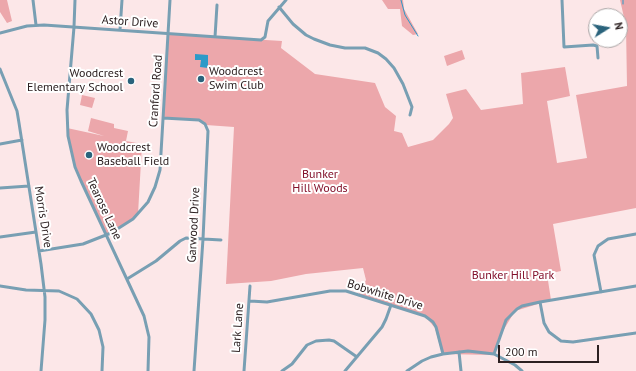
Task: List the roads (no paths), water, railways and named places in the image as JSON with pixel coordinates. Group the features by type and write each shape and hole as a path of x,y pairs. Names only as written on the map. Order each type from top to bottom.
{"street":[{"path":"33,0 36,25"},
{"name":"Tearose Lane","path":"75,0 67,110 68,136 75,168 144,316 149,337 148,371"},
{"path":"120,30 122,0"},
{"name":"Cranford Road","path":"39,251 78,245 106,236 129,222 148,202 158,180 160,170 170,0"},
{"path":"286,0 279,7 294,24 314,40 330,46 365,48 378,53 386,59 394,68 403,84 412,107 410,115"},
{"path":"562,0 564,47 597,46 598,58"},
{"path":"215,37 217,5"},
{"name":"Astor Drive","path":"0,33 36,25 260,40 265,36 268,20 279,7"},
{"name":"Morris Drive","path":"0,69 17,111 39,251 44,290 45,320 41,371"},
{"name":"Garwood Drive","path":"163,118 199,120 207,128 208,134 203,239 194,371"},
{"path":"0,144 22,140"},
{"path":"0,188 29,186"},
{"path":"0,238 36,232"},
{"path":"601,292 594,255 598,246 608,239 636,234"},
{"path":"127,278 156,261 180,241 186,238 221,240"},
{"path":"0,286 26,290 59,291 77,299 91,314 100,330 103,347 102,371"},
{"name":"Lark Lane","path":"244,371 250,286"},
{"path":"494,354 506,320 511,314 522,306 636,286"},
{"name":"Bobwhite Drive","path":"250,301 267,302 330,291 346,291 420,314 433,322 436,327 443,354"},
{"path":"540,302 544,323 549,332 561,341 574,342 636,332"},
{"path":"345,371 382,327 391,305"},
{"path":"282,371 292,364 307,345 316,341 334,341 357,357"},
{"path":"459,352 461,371"},
{"path":"407,371 422,361 443,354 459,352 494,354 516,365 522,371"}],"water":[{"path":"195,54 208,55 208,68 200,67 201,60 195,60"}],"waterway":[{"path":"401,0 405,15 418,36"}],"place":[{"name":"Woodcrest Swim Club","path":"201,79"},
{"name":"Woodcrest Elementary School","path":"131,81"},
{"name":"Woodcrest Baseball Field","path":"89,155"}],"park label":[{"name":"Bunker Hill Woods","path":"320,182"},
{"name":"Bunker Hill Park","path":"513,276"}]}
